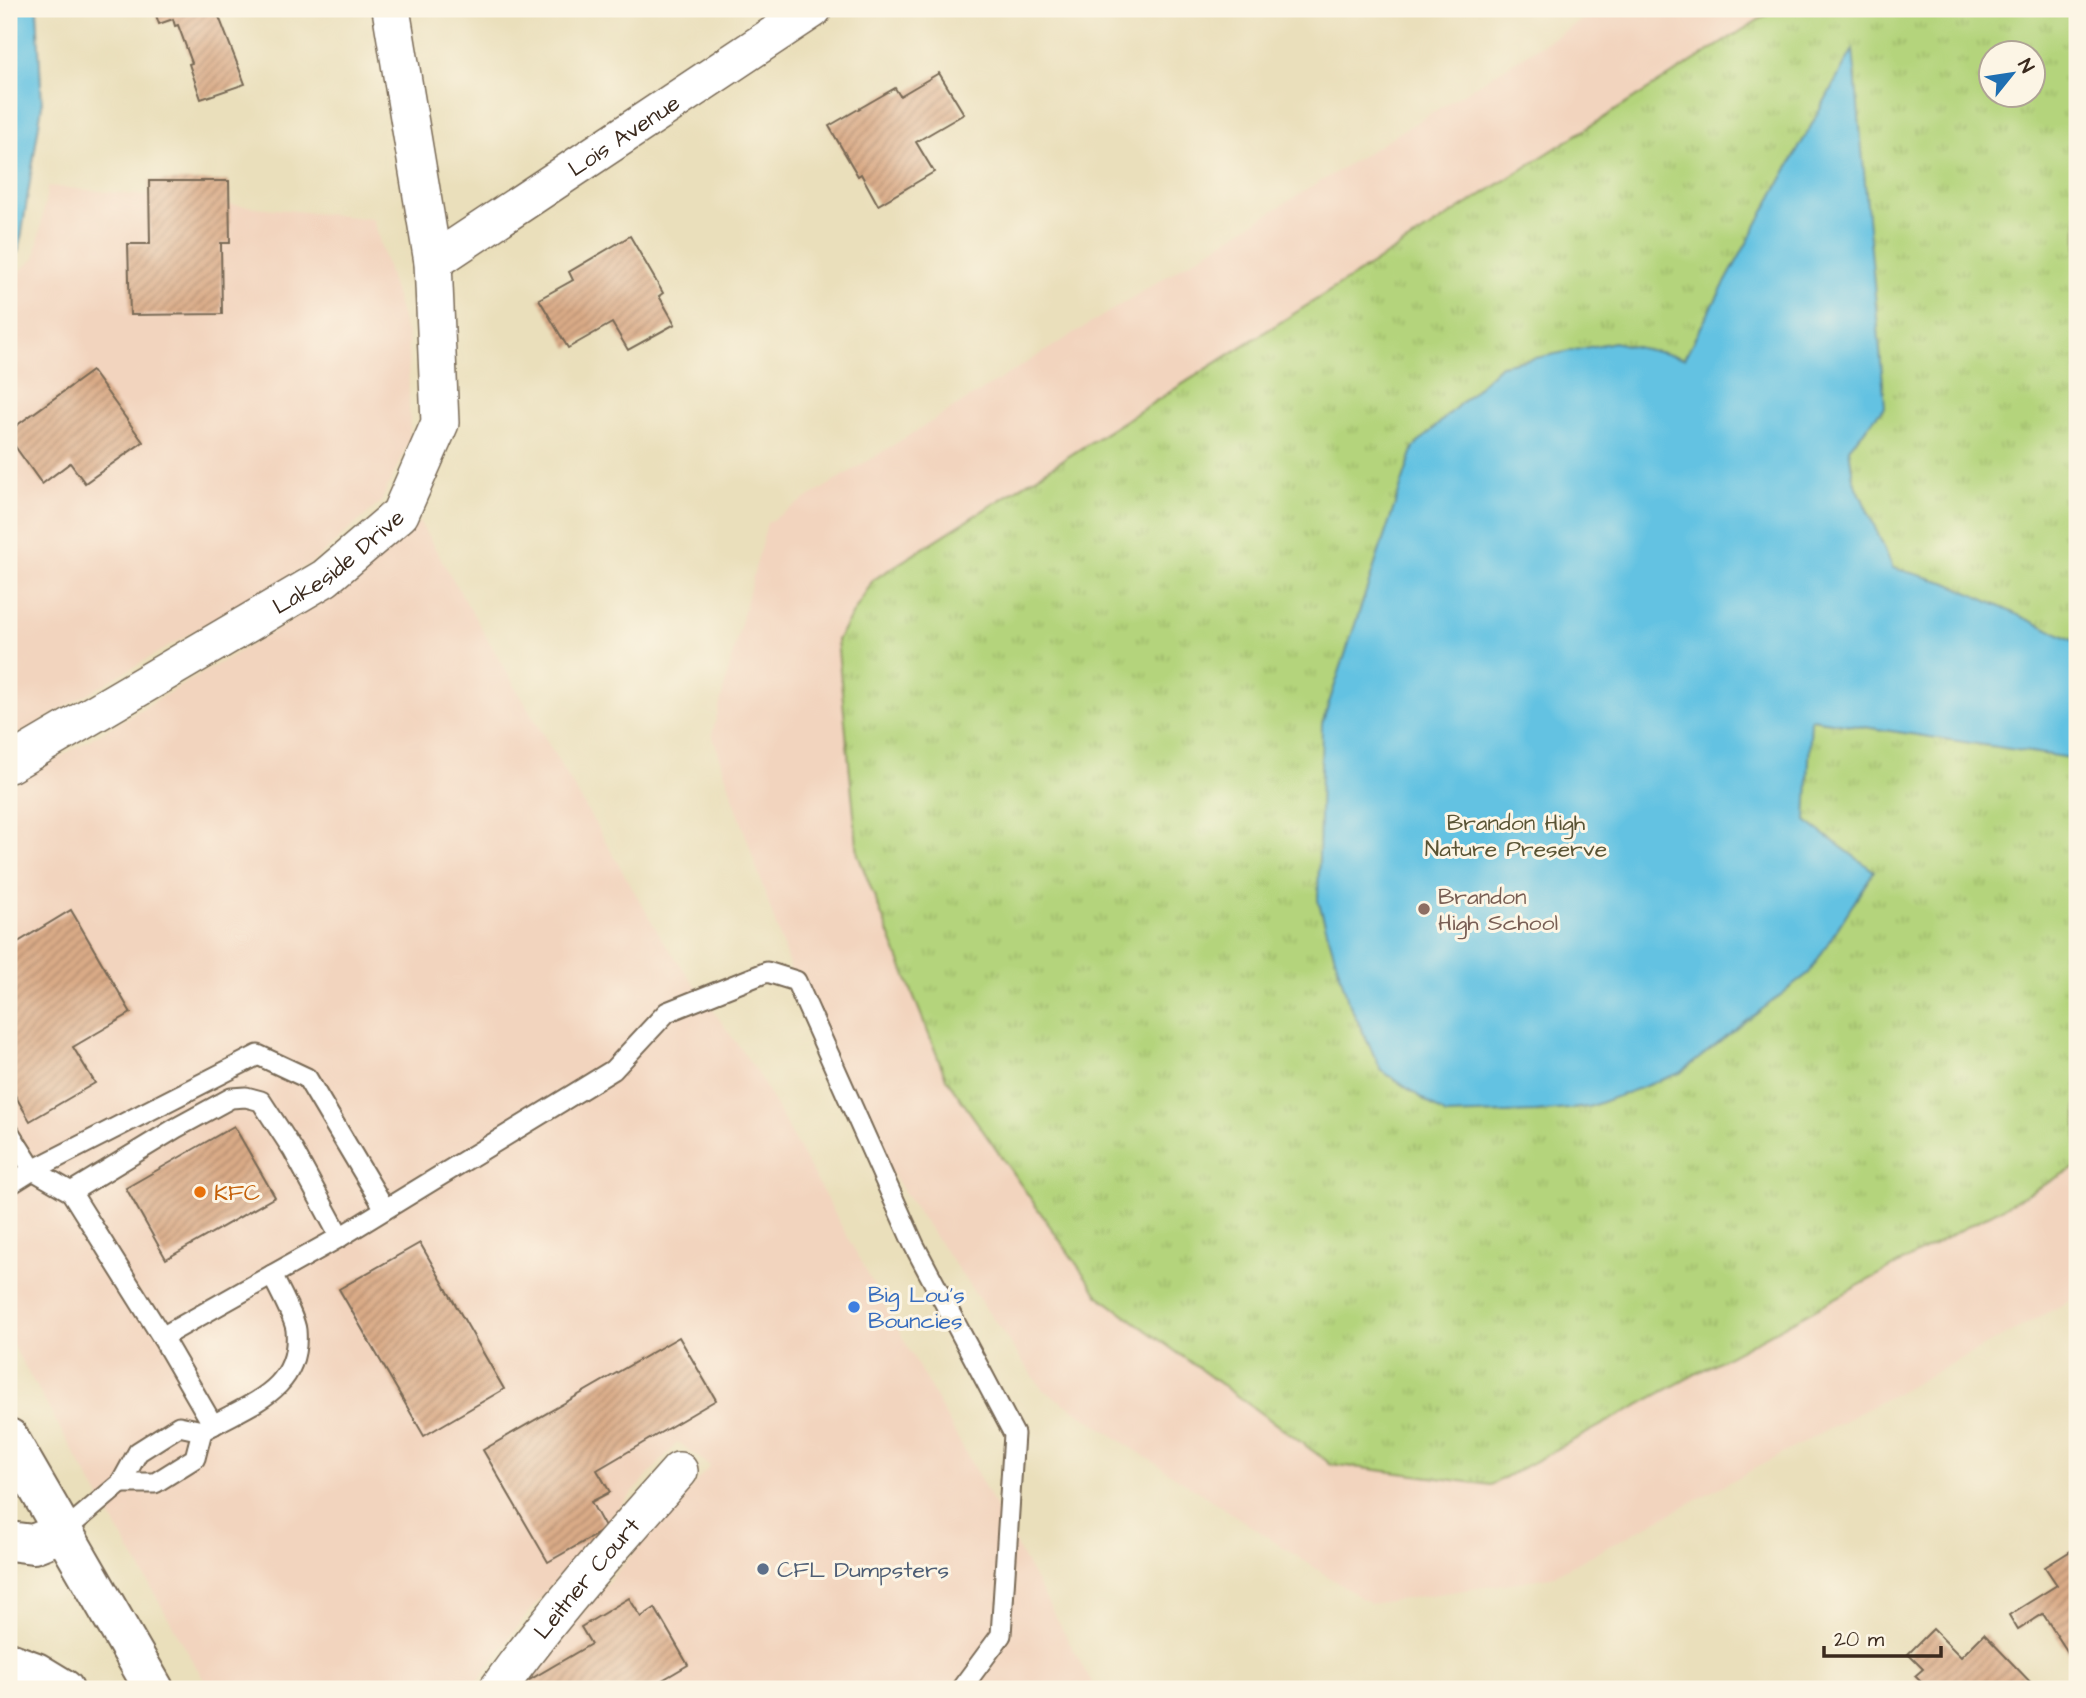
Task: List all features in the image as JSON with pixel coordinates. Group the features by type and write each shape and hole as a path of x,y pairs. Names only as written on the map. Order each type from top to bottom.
{"highway":[{"path":"9,1438 154,1689"},
{"path":"9,1541 33,1544 63,1532"},
{"path":"9,1662 36,1672 64,1689"}],"street":[{"name":"Lakeside Drive","path":"9,764 325,578 400,514 440,423 433,262 391,9"},
{"name":"Lois Avenue","path":"433,262 813,9"},
{"name":"Leitner Court","path":"498,1689 583,1579 679,1471"}],"lane":[{"path":"162,1337 340,1237 613,1070 667,1012 767,972 796,981 915,1245 1014,1434 1001,1635 961,1689"},
{"path":"9,1185 33,1170 258,1055 307,1078 385,1209"},
{"path":"71,1192 231,1098 246,1097 261,1101 293,1150 340,1237"},
{"path":"9,1132 33,1170 71,1192 162,1337 207,1428 195,1458 155,1483 121,1483"},
{"path":"63,1532 121,1483 138,1452 168,1432 179,1426 207,1428 273,1392 293,1366 296,1329 272,1275"}],"shaded area":[{"name":"Brandon High Nature Preserve","path":"1600,9 2077,9 2077,1297 1551,1577 1370,1604 1042,1389 829,1085 712,734 767,523"},
{"path":"48,186 373,219 408,339 410,439 381,502 313,562 9,740 9,280 35,258"},
{"path":"419,521 662,939 757,1072 1095,1689 523,1689 600,1591 710,1466 678,1442 566,1568 514,1631 473,1689 209,1689 9,1339 9,787 335,595"}],"green space":[{"name":"Brandon High Nature Preserve","path":"1764,9 2077,9 2077,1167 1491,1485 1331,1464 1099,1296 946,1078 858,855 837,640 873,580 1766,15"}],"water":[{"path":"9,9 37,9 42,105 19,251 9,259"},
{"path":"1853,49 1885,406 1849,448 1853,478 1893,568 1948,583 2077,642 2077,759 1811,719 1806,821 1874,871 1809,973 1680,1073 1589,1107 1446,1115 1381,1070 1348,1001 1318,900 1322,724 1414,447 1501,365 1614,342 1684,358"}],"building":[{"path":"154,9 216,9 245,84 201,99 178,25 175,26 173,19 159,24"},
{"path":"939,73 964,114 916,142 934,172 878,205 829,126 895,88 900,96"},
{"path":"149,181 229,181 230,243 221,243 222,314 130,315 128,244 150,244"},
{"path":"630,236 663,293 659,296 675,324 628,350 612,323 568,348 539,299 573,280 569,272"},
{"path":"92,371 143,442 85,483 70,463 42,484 9,438 9,431"},
{"path":"71,910 131,1013 73,1047 95,1083 30,1121 9,1085 9,936 13,945"},
{"name":"KFC","path":"234,1126 275,1197 166,1259 126,1188"},
{"path":"420,1243 504,1389 424,1436 339,1289"},
{"path":"679,1337 716,1400 597,1470 610,1492 591,1502 606,1529 548,1562 483,1450"},
{"path":"2077,1547 2077,1658 2073,1660 2043,1614 2018,1630 2009,1615 2057,1585 2045,1567"},
{"path":"629,1598 641,1617 655,1608 688,1665 647,1689 514,1689 591,1644 581,1627"},
{"path":"1933,1629 1961,1657 1984,1634 2036,1688 1928,1689 1915,1676 1923,1669 1908,1654"}],"place":[{"name":"Brandon High School","path":"1424,909"},
{"name":"KFC","path":"200,1192"},
{"name":"Big Lou's Bouncies","path":"854,1307"},
{"name":"CFL Dumpsters","path":"763,1569"}]}
